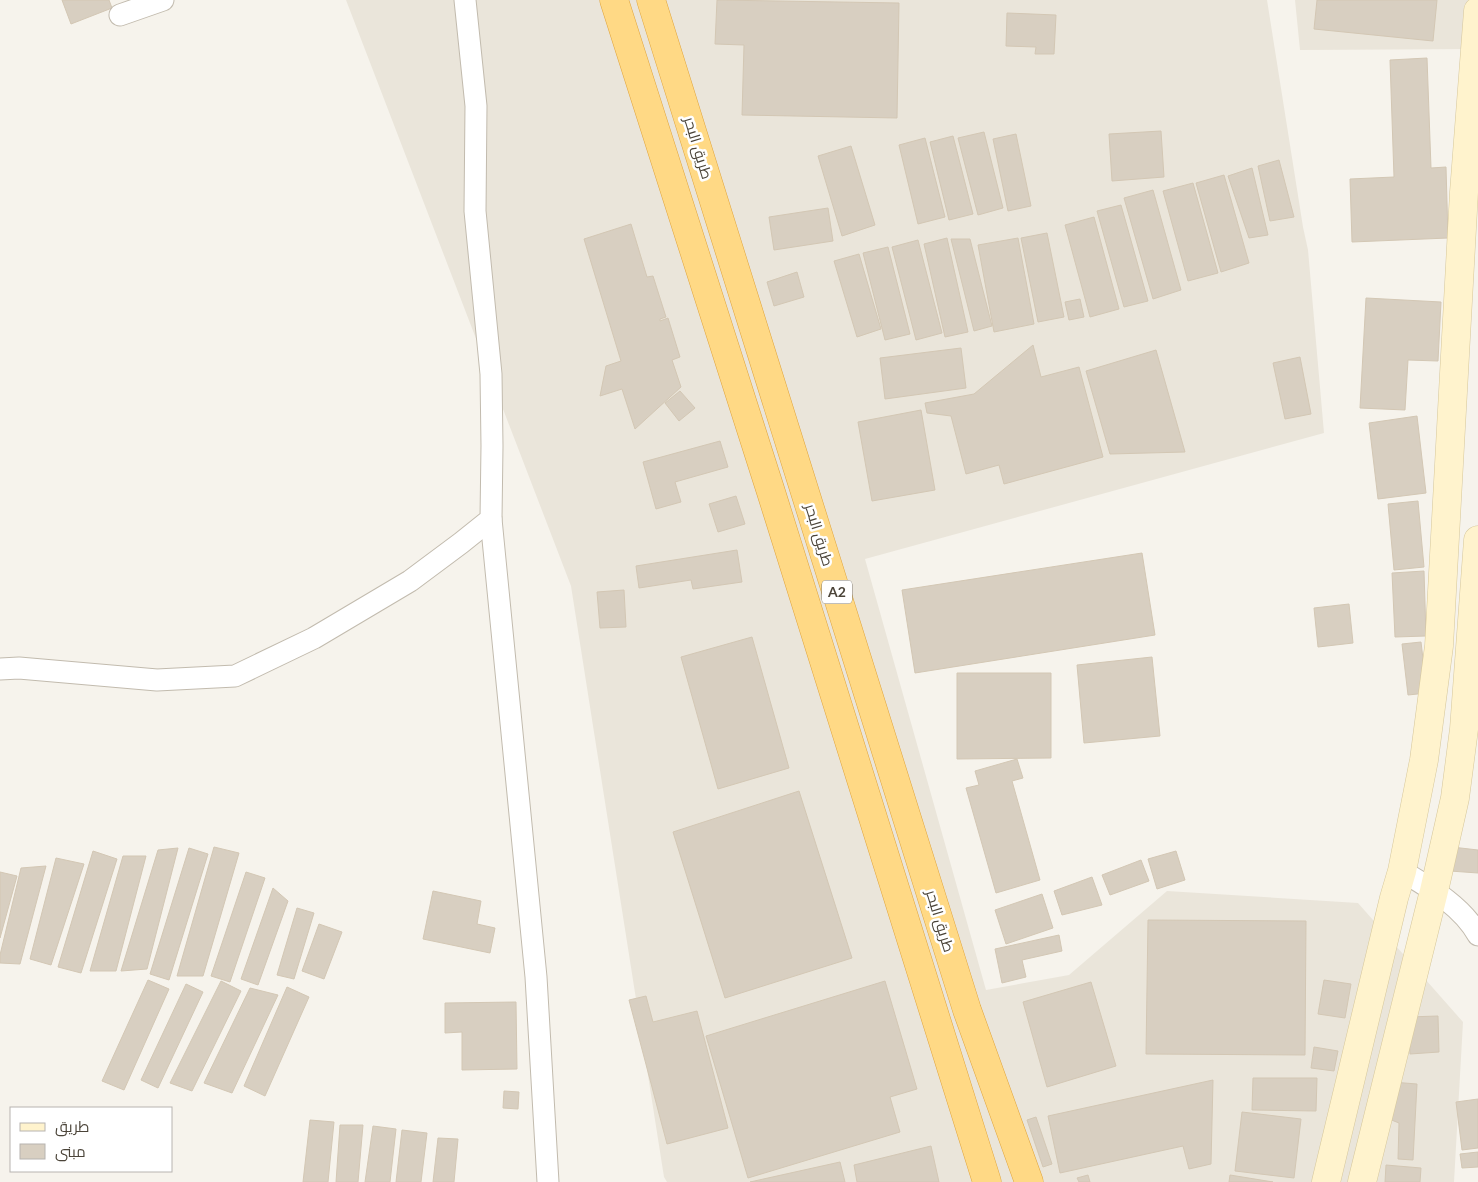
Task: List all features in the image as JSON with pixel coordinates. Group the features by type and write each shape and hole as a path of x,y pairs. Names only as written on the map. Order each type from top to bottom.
{"highway":[{"name":"A2","path":"614,0 749,421 984,1173"},
{"name":"طريق البحر","path":"651,0 967,1010 1030,1182"},
{"path":"749,421 781,412"},
{"path":"984,1173 1018,1152"}],"main road":[{"path":"1326,1182 1402,871 1429,727 1439,646 1471,192 1478,11"},
{"path":"1362,1182 1455,798 1464,729 1478,540"},
{"path":"1429,727 1464,729"}],"street":[{"path":"120,15 163,0"},
{"path":"465,0 476,106 474,211 491,374 490,518 536,977 548,1182"},
{"path":"0,669 20,668 157,680 235,676 314,638 402,585 461,544 490,518"},
{"path":"1402,871 1434,891 1471,922 1478,935"}],"shaded area":[{"path":"346,0 1267,0 1308,250 1324,433 865,559 986,990 1069,975 1167,891 1358,903 1463,1022 1454,1182 667,1182 664,1177 571,586"},
{"path":"1295,0 1478,0 1478,49 1300,50"}],"building":[{"path":"62,0 109,0 112,8 71,24"},
{"path":"717,0 899,3 897,118 742,115 744,45 715,44"},
{"path":"1317,0 1437,0 1433,41 1314,29"},
{"path":"1007,13 1056,15 1054,54 1035,54 1036,47 1006,46"},
{"path":"1427,58 1431,168 1446,167 1448,238 1352,242 1350,179 1394,177 1390,60"},
{"path":"1161,131 1164,177 1112,181 1109,134"},
{"path":"984,132 1003,208 978,215 958,138"},
{"path":"1016,134 1031,206 1008,211 993,139"},
{"path":"953,136 973,214 949,220 930,142"},
{"path":"925,138 945,217 918,224 899,145"},
{"path":"851,146 875,225 842,236 818,156"},
{"path":"1279,160 1294,217 1270,221 1258,166"},
{"path":"1252,168 1268,235 1249,238 1228,176"},
{"path":"1224,175 1249,263 1221,272 1196,183"},
{"path":"1193,183 1218,273 1188,281 1163,191"},
{"path":"1153,190 1181,290 1153,299 1124,198"},
{"path":"1121,205 1148,301 1124,307 1097,211"},
{"path":"828,208 833,241 774,250 769,217"},
{"path":"1094,217 1119,309 1090,317 1065,225"},
{"path":"631,224 647,277 653,276 666,317 660,319 660,321 668,318 680,357 672,360 681,387 635,429 622,389 600,396 606,366 621,361 584,239"},
{"path":"1047,233 1064,317 1038,322 1021,238"},
{"path":"947,238 968,332 945,337 924,244"},
{"path":"1018,238 1034,324 994,332 978,245"},
{"path":"951,239 970,239 992,326 974,331"},
{"path":"918,240 942,333 916,340 892,247"},
{"path":"888,247 910,334 885,340 863,253"},
{"path":"859,254 881,329 857,337 834,261"},
{"path":"797,272 804,297 774,306 767,282"},
{"path":"1366,298 1441,302 1438,361 1408,360 1405,410 1360,408"},
{"path":"1080,299 1084,317 1069,320 1065,302"},
{"path":"1033,345 1041,377 1079,367 1103,457 1004,484 999,465 966,474 951,416 927,413 925,403 974,394"},
{"path":"961,348 966,388 885,399 880,358"},
{"path":"1156,350 1185,452 1110,454 1086,371"},
{"path":"1300,357 1311,414 1285,419 1273,363"},
{"path":"680,391 695,408 679,421 665,403"},
{"path":"921,410 935,490 872,501 858,422"},
{"path":"1417,416 1426,493 1378,499 1369,423"},
{"path":"720,441 728,467 675,482 681,502 656,509 643,462"},
{"path":"736,496 745,524 718,532 709,504"},
{"path":"1418,501 1424,567 1394,570 1388,504"},
{"path":"737,550 742,582 693,589 691,580 639,588 636,566"},
{"path":"1142,553 1155,635 915,673 902,590"},
{"path":"1424,571 1426,636 1395,637 1392,573"},
{"path":"624,590 626,627 600,628 597,592"},
{"path":"1349,604 1353,643 1318,647 1314,608"},
{"path":"752,637 789,768 718,789 681,657"},
{"path":"1421,642 1427,693 1408,695 1402,644"},
{"path":"1152,657 1160,736 1084,743 1077,665"},
{"path":"957,673 1051,673 1051,758 957,759"},
{"path":"1017,759 1023,778 1012,781 1040,880 996,893 966,788 979,785 975,771"},
{"path":"799,791 852,958 725,998 673,832"},
{"path":"214,847 239,853 203,976 177,976"},
{"path":"1452,847 1478,850 1478,873 1450,871"},
{"path":"178,848 147,969 121,971 158,850"},
{"path":"189,848 208,854 169,980 150,974"},
{"path":"93,851 117,859 81,973 58,967"},
{"path":"1176,851 1185,880 1157,889 1148,859"},
{"path":"123,856 146,856 116,971 90,971"},
{"path":"56,858 84,864 51,965 30,959"},
{"path":"1141,860 1149,881 1110,895 1102,875"},
{"path":"46,866 20,964 0,963 0,955 21,868"},
{"path":"0,872 17,876 0,938"},
{"path":"246,872 265,878 230,982 211,976"},
{"path":"1092,877 1102,905 1062,915 1054,891"},
{"path":"273,888 288,901 258,985 241,979"},
{"path":"433,891 481,901 477,924 495,928 490,953 423,939"},
{"path":"1042,894 1053,928 1006,944 995,910"},
{"path":"297,908 314,913 294,979 277,975"},
{"path":"1148,920 1306,921 1305,1055 1146,1054"},
{"path":"319,924 342,932 324,979 302,971"},
{"path":"1059,935 1062,951 1022,960 1026,977 1002,983 995,949"},
{"path":"148,980 169,989 124,1090 102,1081"},
{"path":"1324,980 1351,984 1345,1018 1318,1014"},
{"path":"221,981 241,991 192,1091 170,1083"},
{"path":"885,981 917,1089 890,1097 900,1132 748,1178 706,1036"},
{"path":"1091,982 1116,1066 1047,1087 1023,1002"},
{"path":"186,984 203,992 158,1088 141,1080"},
{"path":"287,987 309,997 265,1096 244,1086"},
{"path":"250,988 278,995 232,1093 204,1083"},
{"path":"646,996 653,1022 697,1011 728,1128 667,1144 629,1000"},
{"path":"516,1002 517,1069 462,1070 462,1032 445,1033 445,1003"},
{"path":"1438,1016 1439,1052 1410,1054 1408,1017"},
{"path":"1314,1047 1338,1051 1334,1071 1311,1068"},
{"path":"1253,1078 1317,1078 1316,1111 1252,1110"},
{"path":"1213,1080 1211,1164 1189,1169 1183,1146 1060,1173 1048,1116"},
{"path":"1392,1082 1417,1084 1413,1160 1398,1159 1399,1123 1379,1115"},
{"path":"504,1091 519,1092 518,1109 503,1108"},
{"path":"1478,1099 1478,1148 1462,1150 1456,1102"},
{"path":"1242,1112 1301,1119 1294,1178 1235,1171"},
{"path":"1036,1117 1052,1164 1043,1167 1027,1120"},
{"path":"310,1120 334,1122 328,1182 303,1182"},
{"path":"340,1125 363,1125 358,1182 336,1182"},
{"path":"373,1126 396,1129 390,1182 365,1182"},
{"path":"402,1130 427,1133 421,1182 396,1182"},
{"path":"438,1138 458,1139 454,1182 433,1182"},
{"path":"931,1146 939,1182 857,1182 854,1165"},
{"path":"1478,1152 1478,1167 1462,1168 1460,1154"},
{"path":"840,1162 845,1182 750,1182"},
{"path":"1386,1165 1421,1168 1420,1182 1385,1182"},
{"path":"1088,1175 1090,1182 1079,1182 1077,1178"},
{"path":"1230,1175 1273,1182 1229,1182"}]}
